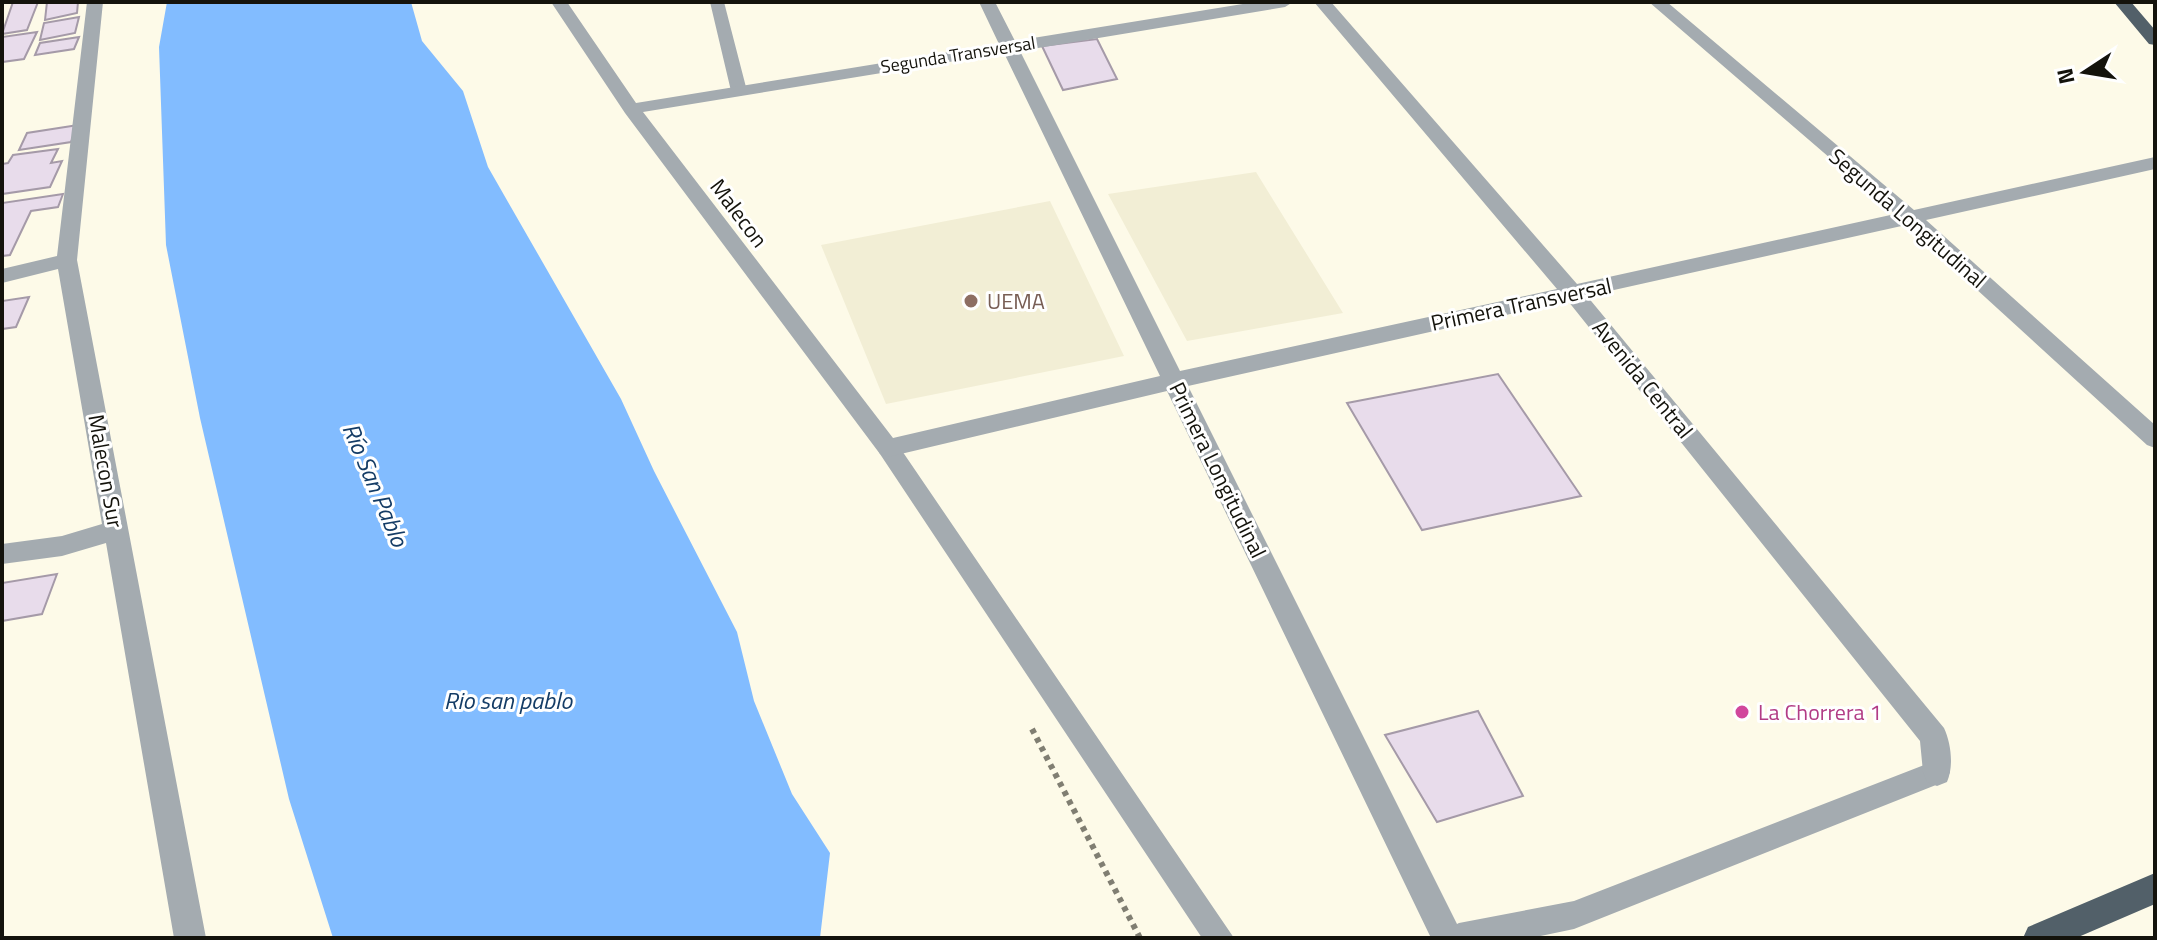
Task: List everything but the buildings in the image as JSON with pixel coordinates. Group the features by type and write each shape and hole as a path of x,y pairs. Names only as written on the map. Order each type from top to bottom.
{"highway":[{"path":"2122,2 2155,40"},
{"path":"2043,937 2155,888"}],"street":[{"name":"Malecon Sur","path":"95,2 67,260 190,938"},
{"name":"Malecon","path":"559,2 631,109 888,448"},
{"name":"Primera Longitudinal","path":"987,2 1448,938"},
{"name":"Segunda Transversal","path":"631,109 1285,2"},
{"name":"Avenida Central","path":"1322,2 1573,293 1934,737 1937,772"},
{"name":"Segunda Longitudinal","path":"1657,2 1911,218 2155,439"},
{"name":"Primera Transversal","path":"888,448 1174,381 2155,163"},
{"path":"2,276 67,260"},
{"path":"2,554 62,546 116,530"}],"lane":[{"path":"717,2 739,91"},
{"path":"888,448 1219,938"},
{"path":"1459,938 1574,915 1937,772"}],"shaded area":[{"path":"1256,172 1343,313 1187,341 1108,194"},
{"name":"UEMA","path":"1050,201 1124,356 886,404 821,245"}],"water":[{"name":"Rio san pablo","path":"167,2 411,2 422,41 463,91 488,167 621,399 654,471 737,632 754,701 792,794 830,853 820,938 333,938 289,799 200,418 166,245 159,47"}],"place":[{"name":"UEMA","path":"971,301"},
{"name":"La Chorrera 1","path":"1742,712"}],"water label":[{"name":"Río San Pablo","path":"375,485"}]}
